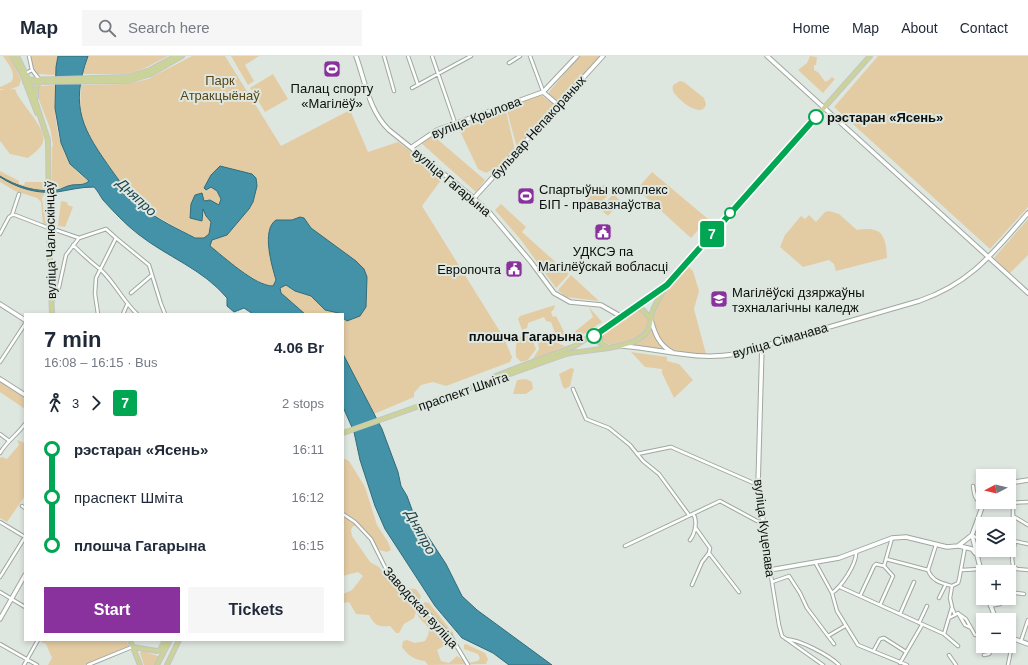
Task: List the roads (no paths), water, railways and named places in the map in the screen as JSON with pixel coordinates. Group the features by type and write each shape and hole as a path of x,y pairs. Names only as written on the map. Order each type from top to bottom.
{"main road":[{"path":"12,56 28,81"},
{"path":"17,56 24,68 28,81"},
{"path":"128,79 150,70 176,56"},
{"path":"28,81 128,79 151,74 182,56"},
{"name":"вуліца Гагарына","path":"356,56 379,120 389,130 412,147 490,212 554,293 570,302 601,305 622,317"},
{"path":"557,104 543,92 578,56"},
{"name":"бульвар Непакораных","path":"474,198 557,104 602,56"},
{"path":"767,56 1028,293"},
{"path":"632,310 667,285 870,56"},
{"path":"24,68 30,71 39,81"},
{"name":"вуліца Чалюскінцаў","path":"28,81 48,140 52,313"},
{"name":"вуліца Чалюскінцаў","path":"28,81 46,140 49,165"},
{"path":"39,81 36,92 40,115"},
{"name":"вуліца Крылова","path":"412,147 437,130 543,92"},
{"name":"вуліца Сіманава","path":"622,346 699,357 716,357 736,354 762,345 936,295 966,278 988,257 1028,213"},
{"path":"622,346 642,337 649,328 655,307 667,285"},
{"path":"0,304 24,319"},
{"path":"632,310 643,310 651,320 656,336 662,345 675,354"},
{"name":"праспект Шміта","path":"420,404 562,353 601,331 632,310"},
{"path":"610,311 613,316 612,324"},
{"path":"601,331 600,343 606,347"},
{"name":"вуліца Куцепава","path":"762,345 758,485 762,522 770,570"},
{"name":"праспект Шміта","path":"344,431 566,354 606,347 622,346"},
{"path":"0,379 24,394"},
{"path":"1016,482 1028,480"},
{"path":"958,546 972,535 982,509"},
{"path":"972,535 976,553"},
{"path":"770,570 839,558 892,538 906,537 949,547 965,546 976,553"},
{"path":"0,619 1,613 24,577"},
{"path":"990,606 993,613"},
{"path":"1016,640 1028,644"},
{"path":"130,641 140,665"},
{"path":"133,647 157,651 160,650 164,641"},
{"path":"158,665 171,641"},
{"path":"167,665 179,641"}],"street":[{"path":"29,56 30,71"},
{"path":"384,56 394,91"},
{"path":"408,56 418,85"},
{"path":"432,56 455,123"},
{"path":"412,88 471,56"},
{"path":"509,63 520,56"},
{"path":"530,56 543,92"},
{"path":"0,234 9,217 12,215 18,194"},
{"path":"12,215 46,227"},
{"path":"53,229 79,238"},
{"path":"52,302 59,287 64,259 73,245 79,238 106,229 149,265 165,313"},
{"path":"98,313 95,287 100,270 116,238"},
{"path":"73,245 90,263 100,270 118,291 127,305 136,313"},
{"path":"130,293 152,275"},
{"path":"123,313 127,305"},
{"path":"0,362 24,326"},
{"path":"572,389 586,419 609,428 659,474 689,516"},
{"path":"0,453 8,440 19,433 24,426"},
{"path":"0,434 8,440"},
{"path":"637,454 671,447 758,485"},
{"path":"973,486 974,496 976,498"},
{"path":"625,546 720,500 757,521 762,522"},
{"path":"1016,503 1028,502"},
{"path":"1013,509 1013,516 1028,525"},
{"path":"690,540 695,527 695,516 693,514"},
{"name":"Заводская вуліца","path":"344,515 355,522 371,539 388,573 450,635 468,665"},
{"path":"0,522 24,536"},
{"path":"692,585 702,562 709,553 710,548 695,527"},
{"path":"972,535 976,537"},
{"path":"884,566 892,538"},
{"path":"0,577 24,539"},
{"path":"1016,541 1028,544"},
{"path":"936,545 928,570 930,577 940,583 952,586 958,583 962,570 965,546"},
{"path":"832,593 840,587 856,558 856,552"},
{"path":"709,553 739,592"},
{"path":"1013,557 1012,564 1016,568 1028,570"},
{"path":"886,559 928,570"},
{"path":"815,562 832,593 837,611 858,645 874,650 895,661 907,665"},
{"path":"860,596 874,566 876,564 884,566 893,576 880,605"},
{"name":"вуліца Куцепава","path":"770,570 779,628 785,639"},
{"path":"962,570 976,570"},
{"path":"772,582 789,576 800,593 807,608 834,644"},
{"path":"900,614 914,582"},
{"path":"939,598 946,584"},
{"path":"952,586 950,598 952,607 965,625 971,628 975,635"},
{"path":"840,587 944,634 958,646"},
{"path":"0,592 24,606"},
{"path":"1016,593 1024,594"},
{"path":"990,606 995,605"},
{"path":"900,663 921,624 927,606"},
{"path":"944,634 952,607"},
{"path":"949,618 957,614"},
{"path":"1020,641 1028,620"},
{"path":"828,636 845,626"},
{"path":"874,650 880,639 884,638 907,652"},
{"path":"785,639 823,665"},
{"path":"785,639 792,640 814,649 839,665"},
{"path":"24,665 37,641"},
{"path":"0,644 38,665"},
{"path":"88,665 133,647"},
{"path":"984,655 990,653"},
{"path":"1008,665 1011,653"},
{"path":"949,655 956,665"},
{"path":"893,665 895,661"}],"water":[{"path":"58,56 88,56 82,74 80,90 82,118 87,131 126,191 148,212 195,238 204,238 209,234 211,222 203,209 202,221 190,218 191,204 195,195 202,193 204,201 210,200 219,205 221,199 217,191 211,187 206,190 204,188 211,175 220,166 252,174 256,178 257,186 253,202 249,209 227,235 212,240 210,246 249,276 266,285 273,286 276,280 270,258 268,240 272,225 276,220 292,220 300,217 304,218 311,228 356,261 364,269 367,277 366,307 360,316 347,321 344,319 344,313 325,310 311,296 295,291 286,285 280,288 281,293 304,313 252,313 244,308 234,312 227,306 227,298 207,279 133,230 103,200 94,187 57,192 42,192 20,187 0,177 20,186 34,190 49,191 57,190 70,185 87,183 89,181 70,164 61,143 55,108 56,67"},
{"name":"Дняпро","path":"344,356 382,429 398,472 401,486 407,496 414,515 446,564 462,596 477,610 552,665 509,665 493,653 462,638 435,606 385,529 375,506 360,460 354,432 344,409"}],"place":[{"name":"Палац спорту «Магілёў»","path":"332,69"},
{"name":"рэстаран «Ясень»","path":"816,117"},
{"name":"Спартыўны комплекс БІП - правазнаўства","path":"526,196"},
{"name":"УДКСЭ па Магілёўскай вобласці","path":"603,232"},
{"name":"Европочта","path":"514,269"},
{"name":"Магілёўскі дзяржаўны тэхналагічны каледж","path":"719,299"},
{"name":"плошча Гагарына","path":"594,336"}],"park label":[{"name":"Парк Атракцыёнаў","path":"220,88"}]}
